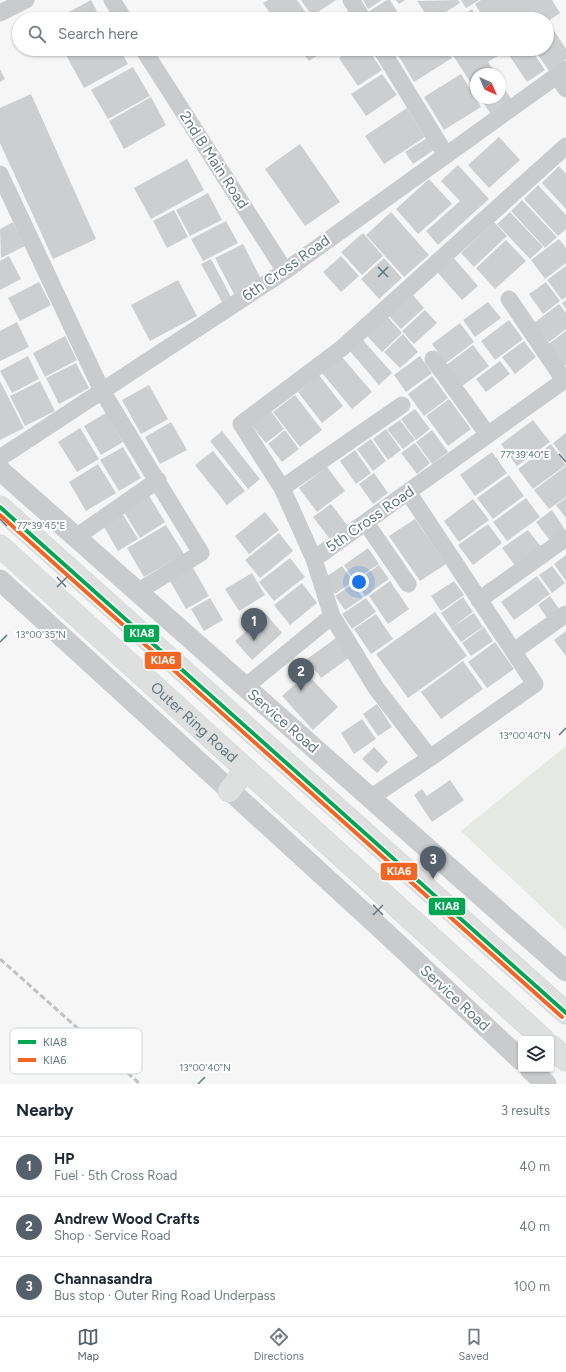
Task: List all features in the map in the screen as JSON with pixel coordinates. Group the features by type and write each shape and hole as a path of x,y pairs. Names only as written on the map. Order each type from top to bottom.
{"highway":[{"name":"Outer Ring Road","path":"0,507 566,1013"},
{"name":"Outer Ring Road","path":"0,546 540,1036"},
{"path":"229,791 246,769"},
{"path":"554,1049 566,1060"}],"street":[{"path":"0,13 26,0"},
{"path":"112,0 120,12"},
{"path":"352,0 359,12"},
{"name":"2nd B Main Road","path":"147,56 285,271"},
{"path":"385,56 446,155"},
{"name":"6th Cross Road","path":"0,458 285,271 446,155 563,78"},
{"path":"314,559 282,488 241,424 342,348 566,146"},
{"path":"0,174 102,391 158,480 201,553 137,592"},
{"path":"509,299 565,379"},
{"path":"433,359 488,435"},
{"name":"5th Cross Road","path":"430,758 376,688 332,616 314,559 565,379"},
{"path":"282,488 402,404"},
{"name":"Service Road","path":"0,470 566,971"},
{"path":"76,537 158,480"},
{"path":"370,798 535,684 408,492"},
{"path":"366,522 408,584"},
{"path":"479,600 566,538"},
{"name":"Service Road","path":"0,580 381,929 518,1057"},
{"path":"514,651 566,614"},
{"path":"245,687 332,616"},
{"path":"533,1072 546,1084"}],"shaded area":[{"path":"566,746 566,930 461,831"}],"building":[{"path":"91,0 97,12 69,12"},
{"path":"268,0 297,0 305,12 269,12 263,3"},
{"path":"301,0 336,0 318,12 309,12"},
{"path":"363,0 382,0 368,9"},
{"path":"387,0 390,0 398,12 368,12"},
{"path":"396,0 405,0 399,4"},
{"path":"458,0 460,3 446,12 424,12 417,1"},
{"path":"461,0 479,0 466,8"},
{"path":"481,0 552,0 560,13 554,17 554,12 480,12 475,4"},
{"path":"554,31 566,49 566,59 549,71 539,56 554,56"},
{"path":"67,56 124,56 128,64 84,88"},
{"path":"305,56 316,56 309,61"},
{"path":"342,56 373,56 382,70 358,86 339,58"},
{"path":"399,56 451,56 452,58 414,82"},
{"path":"454,56 498,56 488,62 492,68 470,68 470,82"},
{"path":"510,56 536,56 545,70 527,82"},
{"path":"133,67 150,96 108,119 91,90"},
{"path":"0,69 5,79 0,82"},
{"path":"382,74 397,95 366,116 351,94"},
{"path":"461,74 470,89 470,104 479,104 481,107 444,130 424,97"},
{"path":"506,91 511,99 506,102"},
{"path":"31,94 96,239 53,259 0,143 0,108"},
{"path":"151,97 166,125 124,149 109,121"},
{"path":"484,104 504,104 490,113"},
{"path":"407,108 425,137 384,164 365,136"},
{"path":"499,137 520,160 489,188 468,165"},
{"path":"427,138 434,150 413,164 405,152"},
{"path":"300,144 340,202 305,226 265,169"},
{"path":"187,159 204,190 151,219 134,188"},
{"path":"458,165 489,199 438,245 426,231 460,201 441,181"},
{"path":"559,166 566,174 566,209 542,183"},
{"path":"429,179 452,204 418,234 396,209"},
{"path":"538,185 566,215 566,229 558,236 524,199"},
{"path":"208,193 222,220 190,236 176,210"},
{"path":"522,200 557,237 545,248 511,211"},
{"path":"174,210 188,237 167,248 153,221"},
{"path":"391,212 429,255 404,277 366,235"},
{"path":"510,212 543,247 530,259 497,224"},
{"path":"226,221 238,243 203,261 191,239"},
{"path":"13,222 25,246 1,258 0,229"},
{"path":"494,222 507,236 474,267 461,253"},
{"path":"363,233 383,256 362,275 341,252"},
{"path":"559,239 566,248 566,263 545,279 531,260"},
{"path":"506,240 526,261 495,289 476,268"},
{"path":"243,244 261,279 234,294 215,258"},
{"path":"9,256 21,279 0,290 0,261"},
{"path":"341,256 359,276 341,292 323,272"},
{"path":"453,257 478,286 462,300 437,272"},
{"path":"384,258 402,278 379,299 361,279"},
{"path":"211,259 231,297 222,302 201,264"},
{"path":"566,266 566,297 562,300 547,280"},
{"path":"178,280 197,316 150,341 131,305"},
{"path":"39,282 51,305 20,321 8,298"},
{"path":"546,282 560,301 543,314 529,294"},
{"path":"413,295 424,308 401,329 389,316"},
{"path":"566,300 566,309 562,303"},
{"path":"488,302 501,318 475,337 463,320"},
{"path":"559,304 566,313 566,329 549,342 534,323"},
{"path":"425,310 437,323 414,344 402,331"},
{"path":"388,317 402,333 382,352 367,336"},
{"path":"509,320 523,339 495,360 481,341"},
{"path":"17,322 29,347 0,361 0,331"},
{"path":"460,323 474,342 446,363 432,344"},
{"path":"566,331 566,365 563,367 547,345"},
{"path":"403,334 418,352 400,368 384,352"},
{"path":"65,336 77,360 45,377 33,353"},
{"path":"362,339 392,373 379,385 349,350"},
{"path":"524,341 536,357 515,374 502,357"},
{"path":"473,345 489,366 461,387 445,366"},
{"path":"28,356 39,379 12,393 0,371"},
{"path":"420,356 432,373 406,392 394,375"},
{"path":"342,357 372,392 352,409 322,373"},
{"path":"500,361 510,374 486,392 476,379"},
{"path":"76,363 89,388 59,404 46,378"},
{"path":"319,375 343,406 322,423 298,392"},
{"path":"432,376 448,398 424,416 408,394"},
{"path":"0,381 24,428 0,440"},
{"path":"40,381 55,411 25,426 10,396"},
{"path":"149,385 168,419 141,434 122,400"},
{"path":"295,395 322,430 300,447 273,412"},
{"path":"449,399 471,429 448,446 426,416"},
{"path":"415,409 430,429 416,440 401,419"},
{"path":"271,411 284,429 266,443 252,426"},
{"path":"106,413 123,442 101,455 84,426"},
{"path":"400,420 415,440 403,449 387,429"},
{"path":"533,420 550,442 517,466 501,444"},
{"path":"171,422 187,450 160,464 145,437"},
{"path":"80,428 99,459 77,472 58,442"},
{"path":"386,429 401,450 388,460 373,439"},
{"path":"285,430 299,449 282,462 268,444"},
{"path":"432,430 448,452 432,464 416,442"},
{"path":"222,431 260,479 248,489 210,441"},
{"path":"566,433 566,460 553,443"},
{"path":"371,439 386,461 373,471 357,449"},
{"path":"415,443 430,463 417,474 401,453"},
{"path":"551,444 566,465 533,489 518,469"},
{"path":"123,447 141,478 119,491 100,460"},
{"path":"355,450 371,473 356,484 340,461"},
{"path":"213,451 245,491 227,505 195,465"},
{"path":"492,452 507,473 475,496 460,475"},
{"path":"98,464 116,493 86,511 69,482"},
{"path":"566,466 566,497 549,509 534,490"},
{"path":"327,467 345,491 317,512 299,488"},
{"path":"374,473 388,493 373,504 359,484"},
{"path":"509,475 524,496 493,519 477,498"},
{"path":"148,494 165,522 140,538 122,509"},
{"path":"526,498 540,517 507,541 493,522"},
{"path":"566,498 566,518 556,505"},
{"path":"473,499 489,520 459,542 444,521"},
{"path":"331,504 347,525 329,538 313,517"},
{"path":"552,510 566,531 551,542 536,522"},
{"path":"121,511 138,539 118,551 101,522"},
{"path":"265,512 279,530 249,554 235,536"},
{"path":"415,519 446,564 420,581 389,536"},
{"path":"488,524 502,543 473,565 458,545"},
{"path":"166,525 184,554 144,577 127,548"},
{"path":"528,530 542,548 516,567 502,548"},
{"path":"279,533 293,551 260,578 245,560"},
{"path":"368,548 379,564 354,580 344,565"},
{"path":"566,555 566,581 554,564"},
{"path":"290,558 305,577 274,601 259,582"},
{"path":"379,565 389,579 365,596 355,582"},
{"path":"192,566 209,596 186,609 169,579"},
{"path":"342,566 353,581 335,594 324,578"},
{"path":"552,566 565,583 552,593 539,575"},
{"path":"252,573 265,595 239,611 225,589"},
{"path":"537,576 550,594 514,620 501,602"},
{"path":"390,581 409,609 388,624 369,596"},
{"path":"454,581 464,595 441,611 431,596"},
{"path":"302,583 317,603 290,625 274,605"},
{"path":"353,584 363,598 345,610 335,596"},
{"path":"550,596 562,613 550,622 538,605"},
{"path":"463,597 473,612 451,628 441,613"},
{"path":"210,598 223,620 204,631 191,609"},
{"path":"366,598 376,612 352,629 342,614"},
{"path":"435,612 467,656 408,698 376,654"},
{"path":"474,613 483,627 461,642 451,628"},
{"path":"266,614 282,633 252,660 235,641"},
{"path":"376,614 393,639 371,654 354,629"},
{"path":"484,627 493,641 471,656 462,643"},
{"path":"566,631 566,656 554,640"},
{"path":"336,638 350,657 321,678 307,659"},
{"path":"495,642 514,669 487,688 468,662"},
{"path":"463,661 483,689 441,719 421,692"},
{"path":"307,674 338,707 313,730 282,696"},
{"path":"377,704 392,727 378,736 363,714"},
{"path":"362,719 376,739 354,754 341,733"},
{"path":"374,747 388,762 377,773 362,759"},
{"path":"450,780 464,800 432,822 414,795 422,789 427,796"}],"railway":[{"path":"0,959 77,1028"},
{"path":"129,1074 140,1084"}],"transit line":[{"name":"KIA8","path":"0,507 566,1013"},
{"name":"KIA6","path":"0,515 562,1017"}],"place":[{"name":"HP","path":"254,641"},
{"name":"Andrew Wood Crafts","path":"301,691"},
{"name":"Channasandra","path":"433,879"}]}
